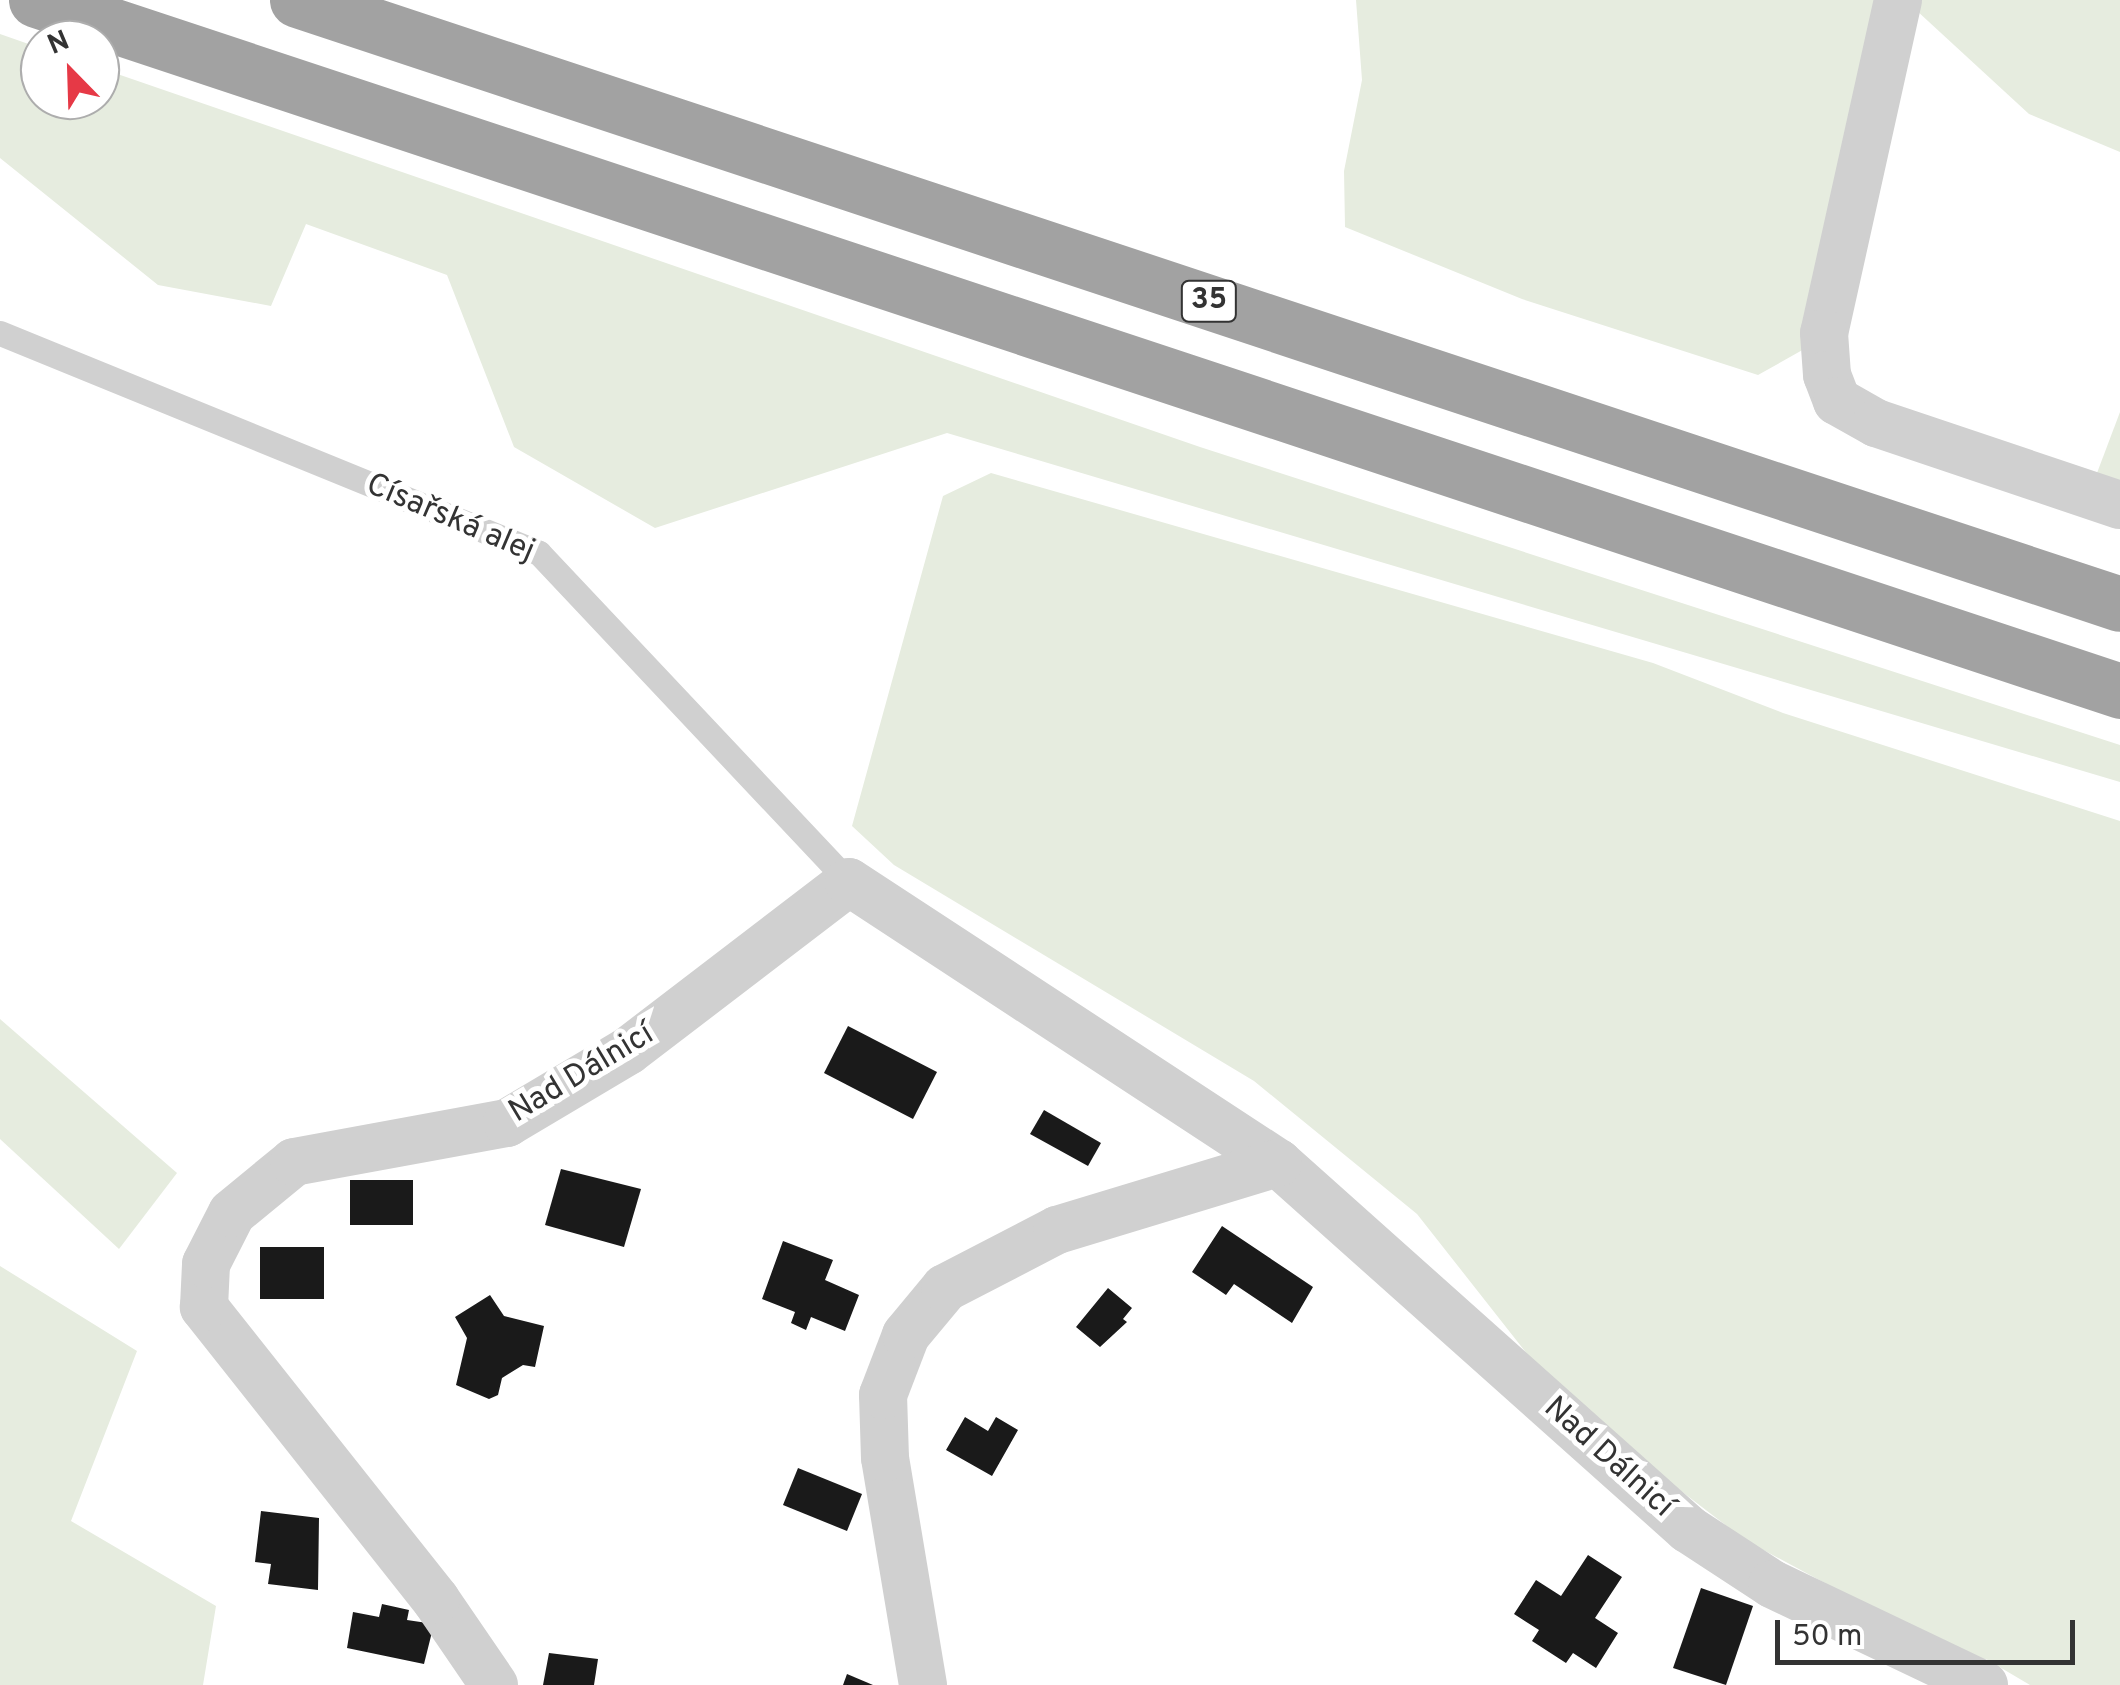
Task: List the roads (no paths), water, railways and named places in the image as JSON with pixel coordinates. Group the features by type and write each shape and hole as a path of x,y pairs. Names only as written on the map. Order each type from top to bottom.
{"highway":[{"path":"36,0 2120,691"},
{"name":"35","path":"298,0 2120,604"}],"street":[{"path":"1898,0 1824,333 1827,375 1837,400 1876,423 2120,505"},
{"name":"Nad Dálnicí","path":"494,1685 436,1600 204,1307 206,1264 232,1213 294,1162 507,1123 628,1052 850,882 1278,1163 1688,1529 1772,1584 1984,1685"},
{"path":"923,1685 886,1458 884,1395 906,1335 945,1288 1057,1230 1278,1163"}],"lane":[{"path":"385,0 422,41"},
{"name":"Císařská alej","path":"0,332 539,553 850,882"}]}
